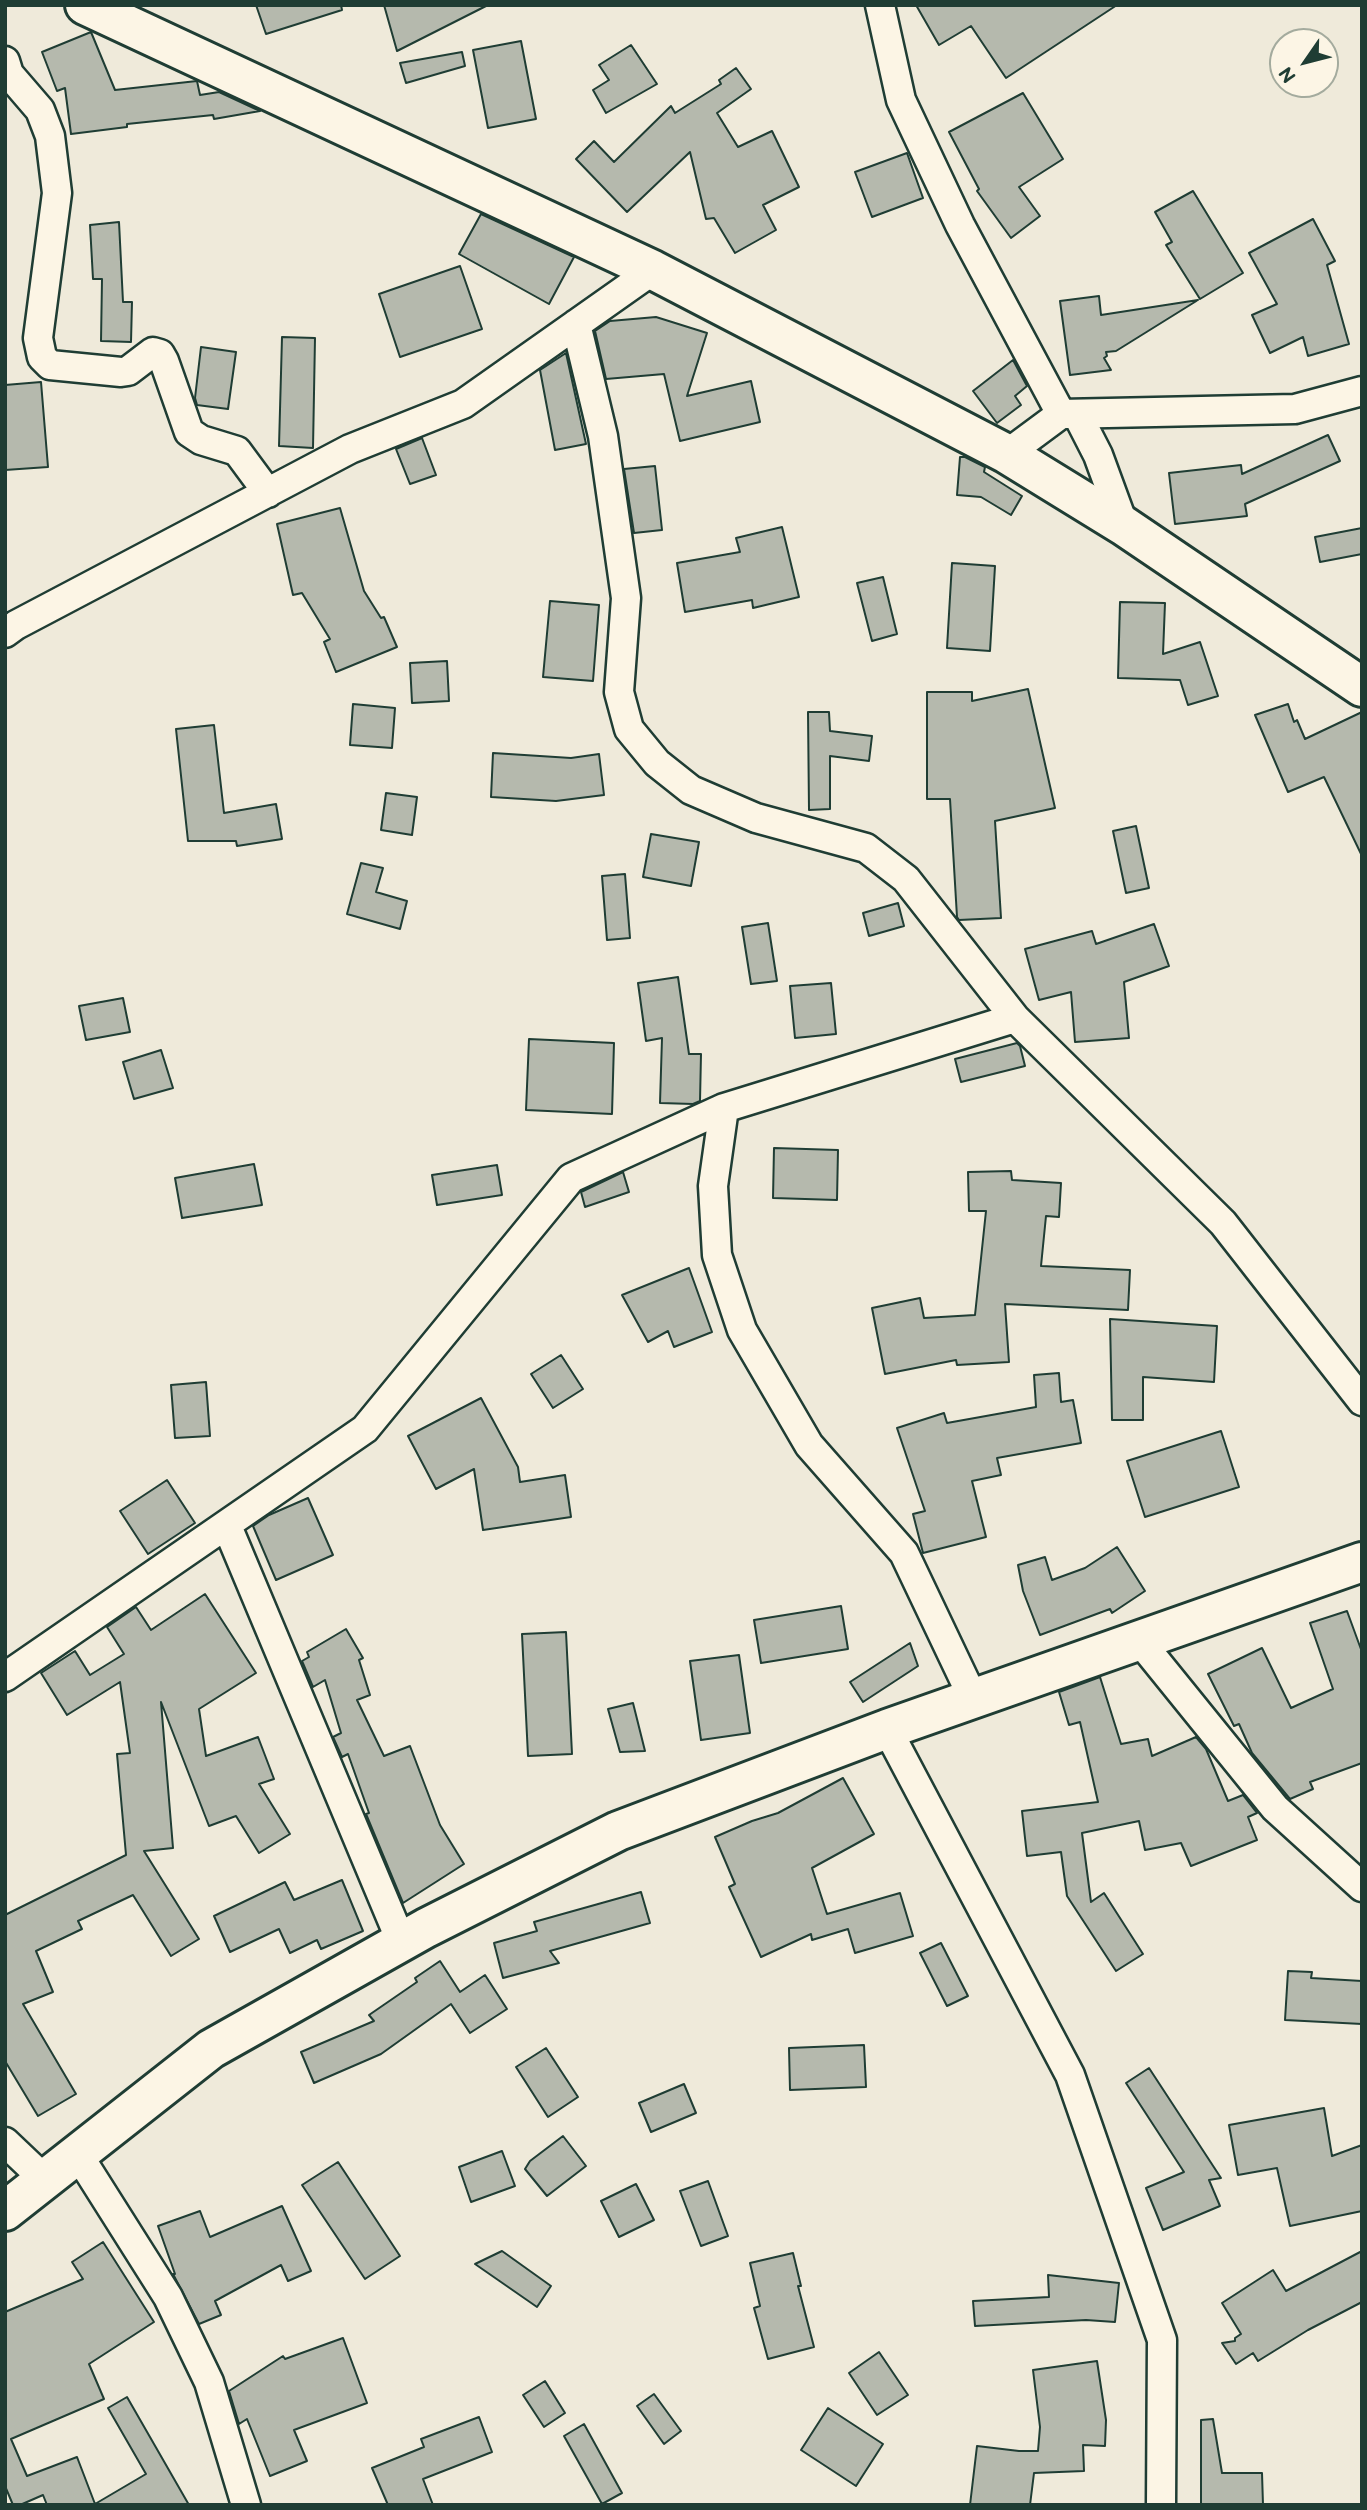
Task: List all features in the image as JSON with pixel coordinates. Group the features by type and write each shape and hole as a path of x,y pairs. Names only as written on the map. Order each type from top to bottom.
{"street":[{"path":"85,5 653,270 1007,454 1124,526 1362,687"},
{"path":"880,5 901,100 960,225 1069,414 1098,455 1124,526"},
{"path":"5,61 9,74 40,110 51,147 57,193 38,338 42,357 50,365 121,372 128,371 153,352 160,354 190,432 201,440 237,451 268,493"},
{"path":"5,633 350,449 463,404 653,270"},
{"path":"576,324 603,436 626,598 619,692 629,729 657,763 691,790 756,818 866,848 906,879 1015,1018 1223,1223 1362,1401"},
{"path":"1007,454 1069,414 1295,409 1362,391"},
{"path":"5,1677 365,1429 571,1178 724,1108 1015,1018"},
{"path":"724,1108 713,1185 717,1255 742,1330 809,1445 904,1553 973,1698"},
{"path":"227,1526 401,1941"},
{"path":"5,2211 211,2049 401,1941 618,1831 887,1729 1362,1562"},
{"path":"1139,1640 1275,1808 1362,1886"},
{"path":"887,1729 1070,2076 1162,2340 1161,2505"},
{"path":"5,2142 44,2179"},
{"path":"77,2153 168,2297 192,2346 209,2382 246,2505"}],"building":[{"path":"256,5 341,5 342,10 266,34"},
{"path":"384,5 488,5 397,51"},
{"path":"916,5 1117,5 1006,78 971,26 939,45"},
{"path":"91,32 115,90 197,81 200,95 219,92 260,111 214,119 213,115 127,124 127,127 71,134 65,88 57,91 42,52"},
{"path":"521,41 536,119 488,128 473,50"},
{"path":"631,45 657,84 606,113 593,90 609,80 599,65"},
{"path":"462,52 465,66 406,83 400,63"},
{"path":"736,68 751,89 717,113 738,147 772,131 799,187 763,205 776,230 735,253 714,218 706,219 690,152 627,212 576,159 594,141 614,162 671,106 675,113 721,84 719,80"},
{"path":"1023,93 1063,159 1019,187 1040,216 1011,238 977,191 979,189 949,132"},
{"path":"907,153 923,198 872,217 855,172"},
{"path":"1193,191 1243,273 1200,299 1166,245 1172,242 1155,212"},
{"path":"481,214 574,257 549,304 459,254"},
{"path":"1313,219 1335,261 1327,265 1349,344 1308,356 1303,337 1270,353 1252,315 1277,304 1249,253"},
{"path":"119,222 123,302 132,302 131,342 101,341 102,279 93,279 90,225"},
{"path":"460,266 482,329 400,357 379,294"},
{"path":"1099,296 1101,315 1198,300 1116,351 1106,352 1107,356 1104,358 1111,370 1070,375 1060,301"},
{"path":"656,317 707,333 687,396 751,381 760,422 680,441 664,374 606,379 595,331 610,321"},
{"path":"282,337 315,338 313,448 279,446"},
{"path":"201,347 236,352 228,409 197,405 195,398"},
{"path":"566,353 586,444 555,450 540,370"},
{"path":"1013,360 1027,386 1015,396 1021,405 997,423 973,391"},
{"path":"41,382 48,467 5,470 5,385"},
{"path":"1328,435 1340,461 1245,504 1247,516 1175,524 1169,473 1241,465 1242,474"},
{"path":"422,438 436,475 410,484 396,449"},
{"path":"960,457 985,467 984,472 1022,496 1011,515 981,497 957,495"},
{"path":"655,466 662,530 634,533 624,469"},
{"path":"340,508 364,591 381,618 384,617 397,647 336,672 324,642 330,639 302,593 293,595 277,524"},
{"path":"782,527 799,597 753,608 752,600 685,612 677,563 740,552 736,538"},
{"path":"1362,528 1362,554 1320,562 1315,537"},
{"path":"952,563 995,566 990,651 947,648"},
{"path":"883,577 897,634 872,641 857,583"},
{"path":"550,601 599,605 593,681 543,677"},
{"path":"1120,602 1165,603 1163,654 1200,642 1218,696 1188,705 1180,680 1118,678"},
{"path":"447,661 449,701 412,703 410,663"},
{"path":"1028,689 1055,808 995,821 1001,918 959,920 950,799 927,799 927,692 972,692 972,701"},
{"path":"353,704 395,708 392,748 350,745"},
{"path":"1288,704 1294,722 1297,720 1305,739 1362,712 1362,856 1324,777 1288,792 1255,715"},
{"path":"808,712 829,712 830,731 872,736 869,761 830,756 830,809 809,810"},
{"path":"214,725 224,813 276,804 282,839 237,846 236,841 188,841 176,729"},
{"path":"493,753 571,758 599,754 604,795 556,801 491,797"},
{"path":"386,793 417,797 412,835 381,830"},
{"path":"1136,826 1149,888 1126,893 1113,831"},
{"path":"651,834 699,842 691,886 643,877"},
{"path":"361,863 383,868 376,892 407,901 400,929 347,914"},
{"path":"625,874 630,938 607,940 602,876"},
{"path":"898,903 904,926 869,936 863,913"},
{"path":"768,923 777,981 751,984 742,927"},
{"path":"1154,924 1169,966 1124,982 1129,1038 1075,1042 1071,992 1039,1000 1025,949 1092,931 1096,944"},
{"path":"678,977 689,1054 701,1054 700,1101 693,1104 660,1103 662,1038 646,1041 638,983"},
{"path":"831,983 836,1034 795,1038 790,986"},
{"path":"123,998 130,1032 86,1040 79,1006"},
{"path":"529,1039 614,1043 612,1114 526,1110"},
{"path":"1017,1043 1025,1066 961,1082 955,1059"},
{"path":"161,1050 173,1088 134,1099 123,1062"},
{"path":"774,1148 838,1150 837,1200 773,1198"},
{"path":"254,1164 262,1205 182,1218 175,1178"},
{"path":"497,1165 502,1195 437,1205 432,1175"},
{"path":"1011,1171 1012,1180 1061,1183 1059,1217 1046,1216 1041,1266 1130,1270 1128,1310 1005,1304 1009,1362 957,1365 956,1360 885,1374 872,1308 920,1298 924,1318 975,1315 986,1211 969,1211 968,1172"},
{"path":"623,1172 629,1192 585,1207 581,1192"},
{"path":"689,1268 712,1332 674,1347 668,1331 648,1342 622,1295"},
{"path":"1110,1319 1217,1326 1214,1382 1143,1377 1143,1420 1112,1420"},
{"path":"561,1355 583,1389 553,1408 531,1374"},
{"path":"1059,1373 1061,1402 1073,1400 1081,1443 997,1458 1001,1475 972,1481 986,1537 923,1553 913,1514 925,1511 897,1428 944,1413 947,1423 1036,1407 1034,1375"},
{"path":"206,1382 210,1436 175,1438 171,1385"},
{"path":"481,1398 518,1467 520,1482 565,1475 571,1517 483,1530 474,1469 436,1489 408,1436"},
{"path":"1221,1431 1239,1487 1145,1517 1127,1461"},
{"path":"167,1480 195,1523 148,1554 120,1511"},
{"path":"308,1498 333,1555 276,1580 253,1526 269,1515"},
{"path":"1117,1547 1145,1591 1112,1613 1110,1609 1040,1635 1023,1591 1018,1565 1045,1557 1052,1580 1085,1568"},
{"path":"205,1594 256,1673 199,1709 206,1756 258,1737 274,1779 259,1784 290,1834 259,1853 236,1816 209,1826 161,1702 173,1848 144,1851 199,1939 171,1956 133,1895 78,1921 82,1929 36,1951 53,1992 23,2004 76,2094 38,2116 5,2061 5,1915 126,1855 117,1754 130,1753 120,1682 67,1715 41,1673 75,1651 90,1675 124,1654 107,1627 136,1607 151,1630"},
{"path":"841,1606 848,1649 761,1663 754,1620"},
{"path":"1347,1611 1362,1652 1362,1763 1310,1782 1313,1789 1290,1799 1252,1753 1239,1724 1234,1726 1208,1674 1262,1648 1291,1708 1333,1689 1310,1623"},
{"path":"346,1629 363,1658 359,1660 370,1695 357,1700 384,1756 410,1746 440,1825 464,1864 403,1903 366,1814 369,1813 348,1754 342,1757 333,1737 341,1733 325,1680 313,1687 302,1661 309,1657 307,1652"},
{"path":"566,1632 572,1754 528,1756 522,1634"},
{"path":"910,1643 918,1666 863,1702 850,1682"},
{"path":"739,1655 750,1733 701,1740 690,1661"},
{"path":"1100,1677 1121,1744 1148,1739 1152,1756 1196,1737 1206,1749 1228,1801 1243,1795 1257,1813 1248,1817 1257,1840 1191,1866 1181,1843 1145,1850 1139,1821 1082,1833 1091,1902 1104,1893 1143,1954 1116,1971 1067,1896 1061,1852 1027,1856 1022,1811 1098,1802 1080,1722 1069,1725 1059,1692"},
{"path":"633,1703 645,1751 620,1752 608,1709"},
{"path":"843,1778 874,1834 812,1868 827,1914 900,1893 913,1936 855,1953 848,1929 812,1940 811,1934 761,1957 729,1887 735,1884 715,1837 778,1813"},
{"path":"342,1880 363,1931 321,1949 317,1940 290,1953 279,1929 230,1952 214,1916 285,1882 294,1900"},
{"path":"641,1892 650,1923 550,1951 559,1963 503,1978 494,1943 537,1931 534,1922"},
{"path":"941,1943 968,1996 947,2006 920,1953"},
{"path":"440,1961 460,1992 485,1975 507,2009 470,2033 451,2004 381,2054 314,2083 301,2052 374,2021 369,2015 417,1982 415,1978"},
{"path":"1288,1971 1312,1972 1311,1978 1362,1981 1362,2024 1285,2020"},
{"path":"864,2045 866,2087 790,2090 789,2048"},
{"path":"546,2048 578,2097 548,2117 516,2067"},
{"path":"1149,2068 1221,2178 1209,2180 1220,2206 1163,2230 1146,2188 1184,2172 1126,2083"},
{"path":"684,2084 696,2113 651,2132 639,2103"},
{"path":"1324,2108 1332,2156 1362,2145 1362,2211 1290,2226 1277,2168 1238,2175 1229,2125"},
{"path":"563,2136 586,2166 547,2196 525,2169 530,2161"},
{"path":"502,2151 515,2186 471,2202 459,2167"},
{"path":"338,2162 400,2256 365,2279 302,2185"},
{"path":"708,2181 728,2236 701,2246 680,2191"},
{"path":"636,2184 654,2220 619,2237 601,2201"},
{"path":"282,2206 311,2271 288,2281 281,2265 215,2301 221,2315 199,2324 173,2274 158,2226 200,2211 210,2237"},
{"path":"103,2242 154,2322 89,2364 104,2399 11,2439 27,2476 77,2457 95,2504 146,2474 108,2408 127,2397 189,2505 47,2505 43,2495 20,2505 13,2505 5,2486 5,2312 83,2279 72,2262"},
{"path":"502,2251 551,2286 537,2307 475,2264"},
{"path":"1362,2251 1362,2302 1308,2330 1258,2361 1253,2353 1236,2364 1222,2343 1235,2341 1241,2334 1222,2303 1273,2270 1286,2291"},
{"path":"793,2253 801,2286 798,2286 814,2347 768,2359 754,2308 760,2306 750,2263"},
{"path":"1048,2275 1119,2283 1115,2322 1086,2320 975,2326 973,2301 1049,2297"},
{"path":"343,2338 367,2403 294,2430 307,2461 270,2476 247,2419 239,2424 229,2391 283,2356 285,2359"},
{"path":"879,2352 908,2395 877,2415 849,2373"},
{"path":"1097,2361 1106,2420 1105,2446 1083,2445 1084,2471 1034,2473 1030,2505 970,2505 977,2446 1038,2451 1040,2427 1033,2370"},
{"path":"545,2381 565,2413 544,2427 523,2395"},
{"path":"654,2394 681,2431 664,2444 637,2406"},
{"path":"828,2408 883,2444 856,2486 801,2450"},
{"path":"479,2417 492,2452 423,2479 433,2505 388,2505 372,2468 424,2447 421,2439"},
{"path":"1213,2419 1222,2473 1262,2473 1263,2505 1201,2505 1201,2420"},
{"path":"584,2424 622,2493 602,2504 564,2436"}]}
